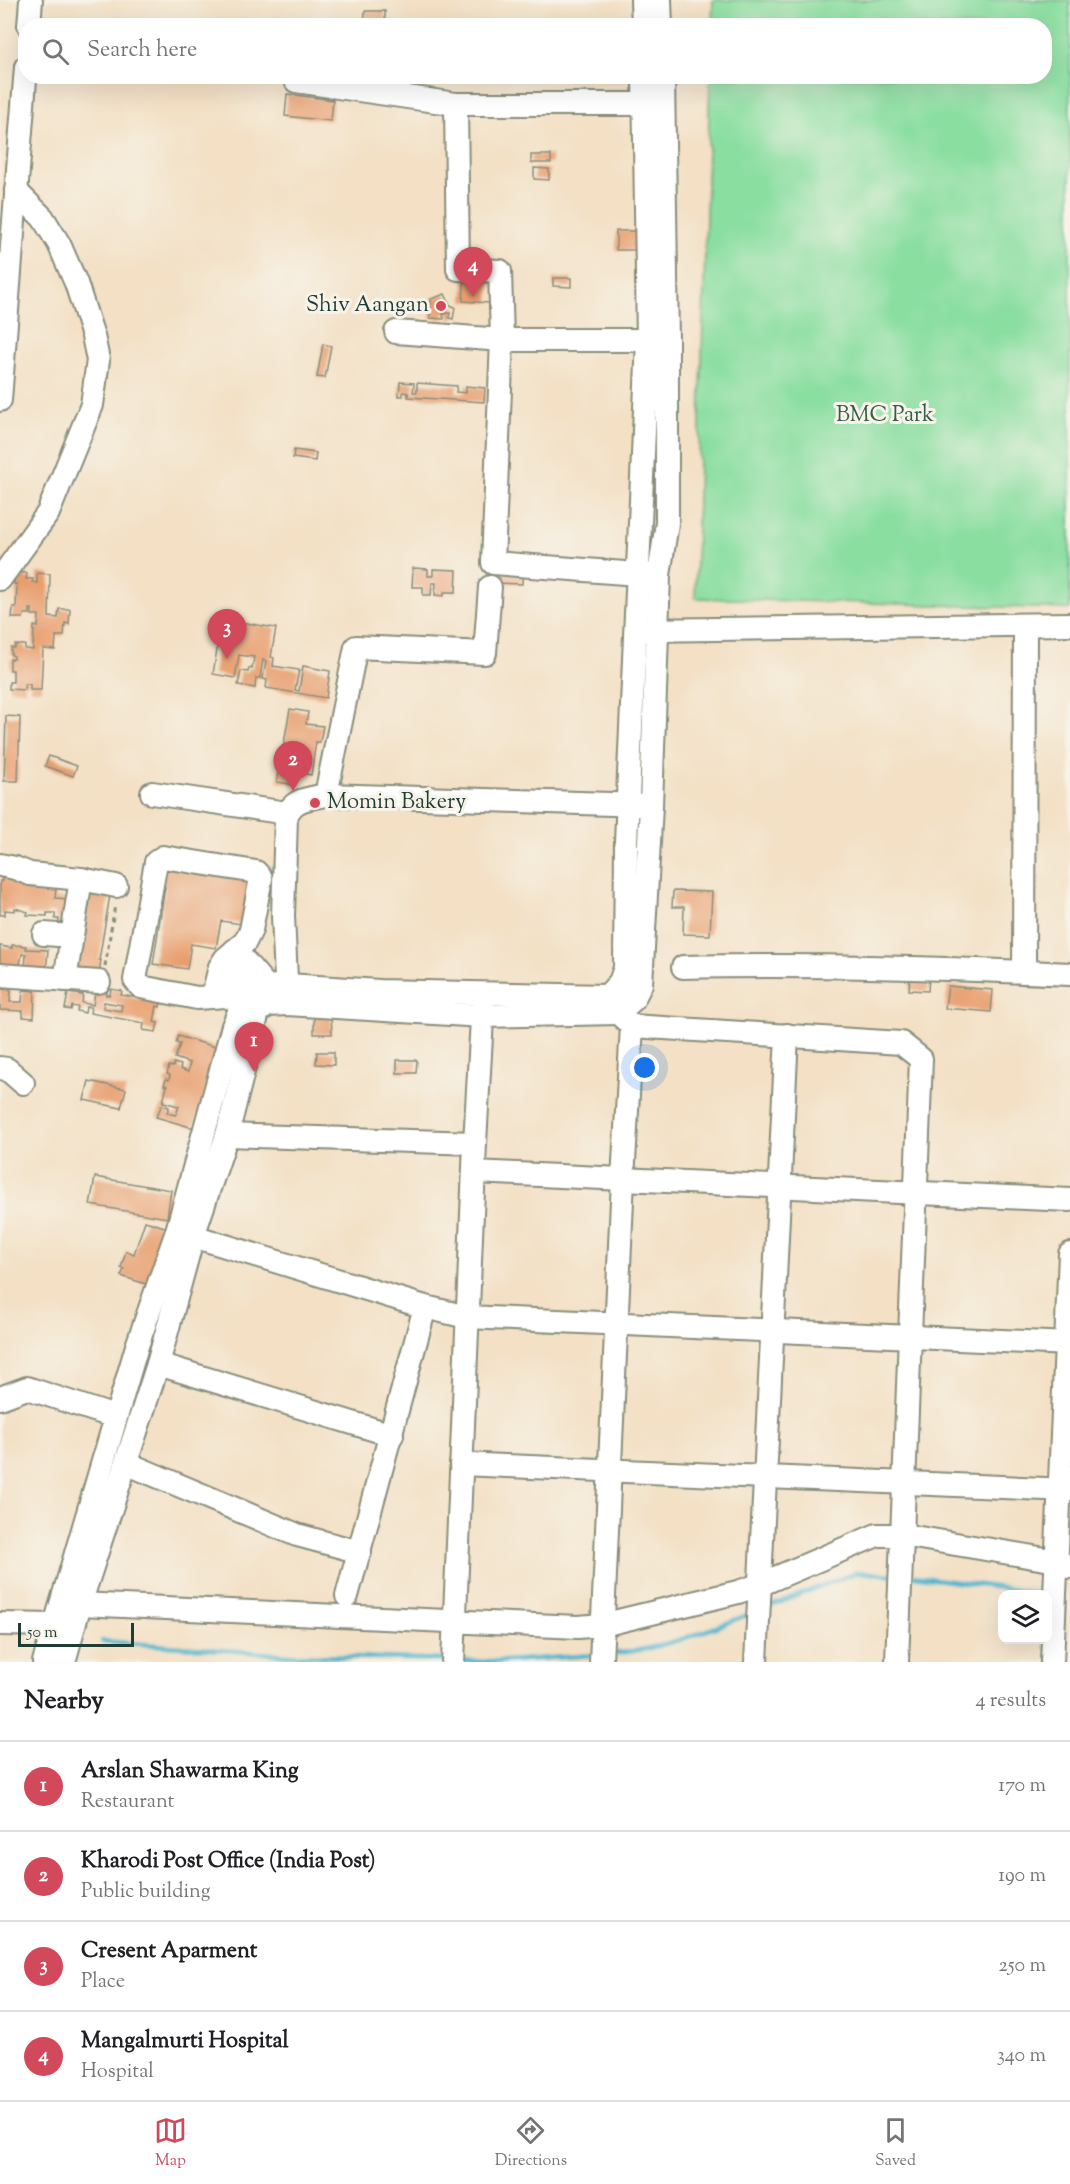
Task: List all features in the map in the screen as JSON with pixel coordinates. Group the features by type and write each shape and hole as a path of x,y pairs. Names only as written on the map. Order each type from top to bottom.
{"street":[{"path":"30,18 31,0"},
{"path":"642,0 643,18"},
{"path":"660,0 661,18"},
{"path":"0,400 3,327 25,84"},
{"path":"317,84 456,104 654,104"},
{"path":"647,84 654,104"},
{"path":"601,1662 623,1179 620,982 634,931 640,805 658,630 649,574 657,340 654,104 660,84"},
{"path":"456,104 458,269 500,271 502,340 493,564 649,574"},
{"path":"0,579 48,513 92,405 98,360 76,283 59,244 43,218 16,191"},
{"path":"396,332 502,340 657,340"},
{"path":"640,805 635,630 649,574"},
{"path":"326,795 356,647 485,653 490,587"},
{"path":"635,630 1070,624"},
{"path":"1024,972 1025,625"},
{"path":"152,793 287,813"},
{"path":"64,1661 80,1604 81,1568 115,1417 167,1290 193,1236 227,1135 258,1012 268,1005 268,994 283,916 287,813 290,807 298,801 326,795 640,805"},
{"path":"268,994 217,977 235,950 245,942 251,930 261,878 256,872 163,857 156,862 135,980 141,987 197,998 379,991 483,1005 619,1012 787,1035 901,1043 921,1059 897,1662"},
{"path":"0,865 30,874 81,879 116,886"},
{"path":"65,980 81,879"},
{"path":"44,934 72,936"},
{"path":"235,950 268,994"},
{"path":"683,967 926,968 1070,974"},
{"path":"0,975 99,982"},
{"path":"64,1661 55,1625 126,1462 158,1364 177,1231 233,1026 268,994"},
{"path":"453,1662 483,1005"},
{"path":"756,1652 787,1035"},
{"path":"0,1068 7,1069 22,1083"},
{"path":"227,1135 475,1143"},
{"path":"474,1172 1070,1200"},
{"path":"193,1236 425,1307 468,1317 1068,1344"},
{"path":"1052,1662 1054,1611 1061,1568 1065,1490 1070,1254"},
{"path":"347,1596 425,1307"},
{"path":"158,1364 392,1435"},
{"path":"0,1398 27,1388 115,1417"},
{"path":"126,1462 297,1535 360,1552"},
{"path":"461,1464 1065,1490"},
{"path":"80,1604 454,1630 578,1627 602,1630 759,1592 877,1535 902,1546 1061,1568"},
{"path":"0,1624 55,1625"}],"path":[{"path":"99,982 103,978 118,888 116,886"}],"green space":[{"name":"BMC Park","path":"713,0 1070,0 1070,609 695,598 710,84 1052,84 1052,18 712,18"}],"building":[{"path":"365,11 385,11 385,18 365,18"},
{"path":"287,94 333,100 331,121 285,116"},
{"path":"531,155 551,155 551,163 531,163"},
{"path":"534,168 549,169 549,180 534,179"},
{"path":"616,231 636,231 636,250 616,250"},
{"path":"465,273 491,276 489,303 463,301"},
{"path":"553,278 571,278 571,287 553,286"},
{"name":"Shiv Aangan","path":"445,294 450,305 455,307 453,319 449,318 450,313 443,314 444,319 430,318 431,299"},
{"path":"323,344 331,346 325,378 317,377"},
{"path":"400,382 414,383 413,392 417,392 417,383 457,386 456,392 466,393 466,386 485,388 484,402 408,397 408,393 403,392 403,396 399,396"},
{"path":"294,450 316,453 315,461 293,458"},
{"path":"494,566 523,568 522,584 494,583"},
{"path":"413,568 428,569 428,576 433,576 433,569 457,570 456,592 444,592 444,596 435,595 436,583 432,583 431,595 423,595 423,587 412,587"},
{"path":"15,572 27,573 26,579 33,579 32,582 37,583 37,573 50,574 49,617 58,618 59,609 70,609 69,624 65,623 64,636 56,636 55,650 43,649 41,690 30,690 30,684 25,684 25,690 9,689 9,682 13,682 10,659 14,659 14,656 11,655 11,648 15,648 15,645 25,645 25,649 33,650 34,626 38,627 39,615 32,615 32,609 30,609 30,614 24,614 23,618 12,618 13,607 16,607"},
{"path":"222,619 276,628 271,657 274,658 273,666 299,670 295,690 299,691 303,666 330,671 326,698 266,688 267,680 263,679 266,661 263,660 260,678 256,678 255,688 238,685 241,671 248,672 249,668 252,669 254,657 239,655 235,678 213,674"},
{"path":"290,709 308,712 306,724 323,726 320,742 316,742 311,775 297,772 295,785 277,782"},
{"path":"6,716 20,717 18,781 4,781"},
{"path":"49,756 77,766 73,776 45,766"},
{"path":"164,862 257,876 249,925 221,921 216,948 191,944 187,969 153,964 165,887 161,886"},
{"path":"2,876 14,876 13,880 65,889 56,888 55,898 69,899 67,929 58,929 59,919 55,919 55,913 47,913 47,916 27,915 28,912 15,908 15,911 5,910 5,915 0,915"},
{"path":"86,885 111,889 98,979 72,975"},
{"path":"673,891 712,892 710,935 683,934 684,907 672,907"},
{"path":"12,945 26,946 26,949 48,950 46,971 25,971 26,954 22,954 19,969 0,970 0,946 12,948"},
{"path":"910,975 929,977 928,991 909,990"},
{"path":"948,986 993,990 991,1012 945,1008"},
{"path":"108,988 106,995 110,995 111,989 122,991 121,995 149,1000 162,998 160,1007 157,1006 154,1022 158,1023 156,1032 143,1030 144,1023 90,1013 91,1007 86,1007 85,1013 77,1011 78,1007 72,1006 71,1010 65,1009 68,993 83,995 82,1003 93,1005 95,993 99,994 99,990","holes":["104,1002 122,1005 121,1011 103,1008"]},
{"path":"0,989 11,990 10,1002 22,1002 23,990 35,991 34,1018 23,1017 23,1011 0,1010"},
{"path":"314,1015 331,1015 332,1034 314,1034"},
{"path":"178,1036 219,1048 194,1128 156,1117 162,1105 169,1107 167,1113 176,1115 179,1106 163,1102 167,1086 164,1085 170,1075 167,1074 169,1066 173,1067 174,1063 181,1065 180,1069 188,1072 190,1063 175,1058 180,1044 176,1043"},
{"path":"317,1052 334,1052 334,1065 316,1064"},
{"path":"397,1060 417,1060 416,1073 397,1073"},
{"path":"89,1081 126,1089 121,1108 84,1100"},
{"path":"95,1177 171,1190 167,1218 90,1205"},
{"path":"145,1221 168,1228 149,1285 121,1276 126,1251 134,1254"}],"waterway":[{"path":"766,1608 857,1572 894,1575"},
{"path":"906,1575 1017,1590"},
{"path":"608,1654 663,1644 752,1613"},
{"path":"102,1641 289,1655 447,1660"},
{"path":"458,1661 491,1662 594,1655"}],"place":[{"name":"Mangalmurti Hospital","path":"473,297"},
{"name":"Shiv Aangan","path":"441,306"},
{"name":"Cresent Aparment","path":"227,659"},
{"name":"Kharodi Post Office (India Post)","path":"293,791"},
{"name":"Momin Bakery","path":"315,803"},
{"name":"Arslan Shawarma King","path":"254,1072"}]}
